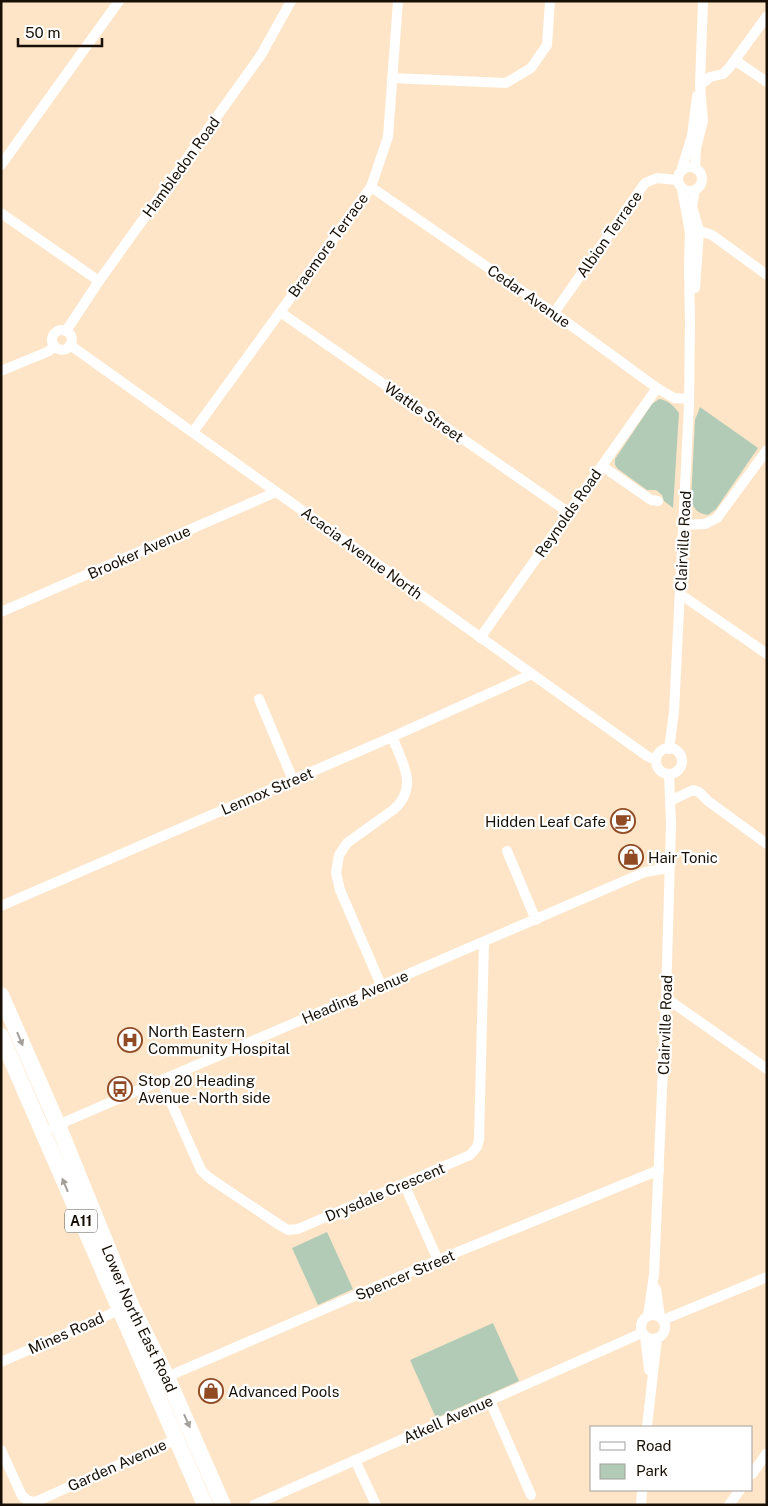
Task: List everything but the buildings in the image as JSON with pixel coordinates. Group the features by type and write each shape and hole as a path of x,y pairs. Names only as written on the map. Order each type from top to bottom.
{"main road":[{"name":"Lower North East Road","path":"1,995 58,1125 125,1308"},
{"name":"Lower North East Road","path":"1,1036 42,1131 125,1308 223,1505"},
{"name":"Lower North East Road","path":"160,1380 177,1439 205,1505"}],"street":[{"path":"1,165 119,1"},
{"name":"Hambledon Road","path":"66,331 261,55 291,1"},
{"name":"Braemore Terrace","path":"193,432 371,187 388,137 398,1"},
{"path":"392,78 506,83 531,68 547,45 550,1"},
{"path":"695,168 696,148 703,121 700,86 703,1"},
{"path":"682,168 690,166 700,171 702,178 700,185 695,190 688,191 679,184 678,175 692,136 695,106 700,86 710,77 723,74 736,60 767,16"},
{"path":"736,60 767,82"},
{"name":"Albion Terrace","path":"554,313 645,184 657,178 679,184"},
{"name":"Clairville Road","path":"679,184 694,232"},
{"name":"Cedar Avenue","path":"371,187 554,313 657,388 674,398 689,399"},
{"name":"Clairville Road","path":"669,749 674,712 680,594 689,399 694,232 692,206 695,190"},
{"path":"1,213 99,282"},
{"path":"694,232 712,235 767,275"},
{"name":"Wattle Street","path":"280,312 568,512"},
{"path":"60,330 66,331 71,337 70,345 62,349 53,342 54,336 60,330"},
{"name":"Acacia Avenue North","path":"70,345 480,638 647,756 656,760"},
{"path":"1,371 47,352 56,346"},
{"name":"Reynolds Road","path":"480,638 657,388"},
{"path":"683,525 704,524 717,518 764,462 767,450"},
{"path":"602,466 651,500 658,501"},
{"name":"Brooker Avenue","path":"1,612 276,492"},
{"path":"680,594 767,654"},
{"name":"Lennox Street","path":"1,906 392,738 532,674"},
{"path":"259,699 293,780"},
{"path":"381,985 340,890 336,873 339,855 347,843 393,810 400,804 404,796 407,774 392,738"},
{"path":"669,749 677,752 682,764 677,771 669,774 662,772 657,767 656,760 660,752 669,749"},
{"name":"Clairville Road","path":"648,1316 654,1276 666,998 669,774"},
{"path":"670,801 692,790 699,792 708,801 767,844"},
{"path":"507,851 536,920"},
{"name":"Heading Avenue","path":"42,1131 645,872 669,868"},
{"name":"Drysdale Crescent","path":"160,1080 201,1170 208,1177 288,1230 298,1229 404,1184 470,1155 480,1140 484,942"},
{"path":"666,998 767,1069"},
{"name":"Spencer Street","path":"160,1380 438,1260 659,1170"},
{"path":"404,1184 438,1260"},
{"name":"Clairville Road","path":"654,1276 661,1318"},
{"path":"651,1383 641,1329 642,1321 652,1314 661,1318 767,1277"},
{"name":"Mines Road","path":"1,1362 125,1308"},
{"path":"643,1334 648,1338 657,1338 663,1333 665,1329 661,1318"},
{"name":"Atkell Avenue","path":"254,1505 643,1334"},
{"path":"647,1426 657,1338"},
{"path":"490,1400 531,1495"},
{"name":"Garden Avenue","path":"1,1450 22,1496 27,1500 35,1502 177,1439"},
{"path":"753,1473 767,1453"},
{"path":"355,1460 376,1505"},
{"path":"641,1505 642,1491"},
{"path":"729,1505 739,1491"}],"green space":[{"path":"659,399 670,404 679,413 673,508 664,501 662,495 656,490 647,490 615,465 615,459 652,404"},
{"path":"700,407 758,448 716,509 708,515 697,511 691,501 695,420"},
{"path":"327,1232 353,1289 318,1305 292,1248"},
{"path":"493,1323 519,1381 436,1418 410,1360"}],"place":[{"name":"Hidden Leaf Cafe","path":"623,821"},
{"name":"Hair Tonic","path":"631,857"},
{"name":"North Eastern Community Hospital","path":"130,1040"},
{"name":"Stop 20 Heading Avenue - North side","path":"120,1089"},
{"name":"Advanced Pools","path":"211,1391"}]}
